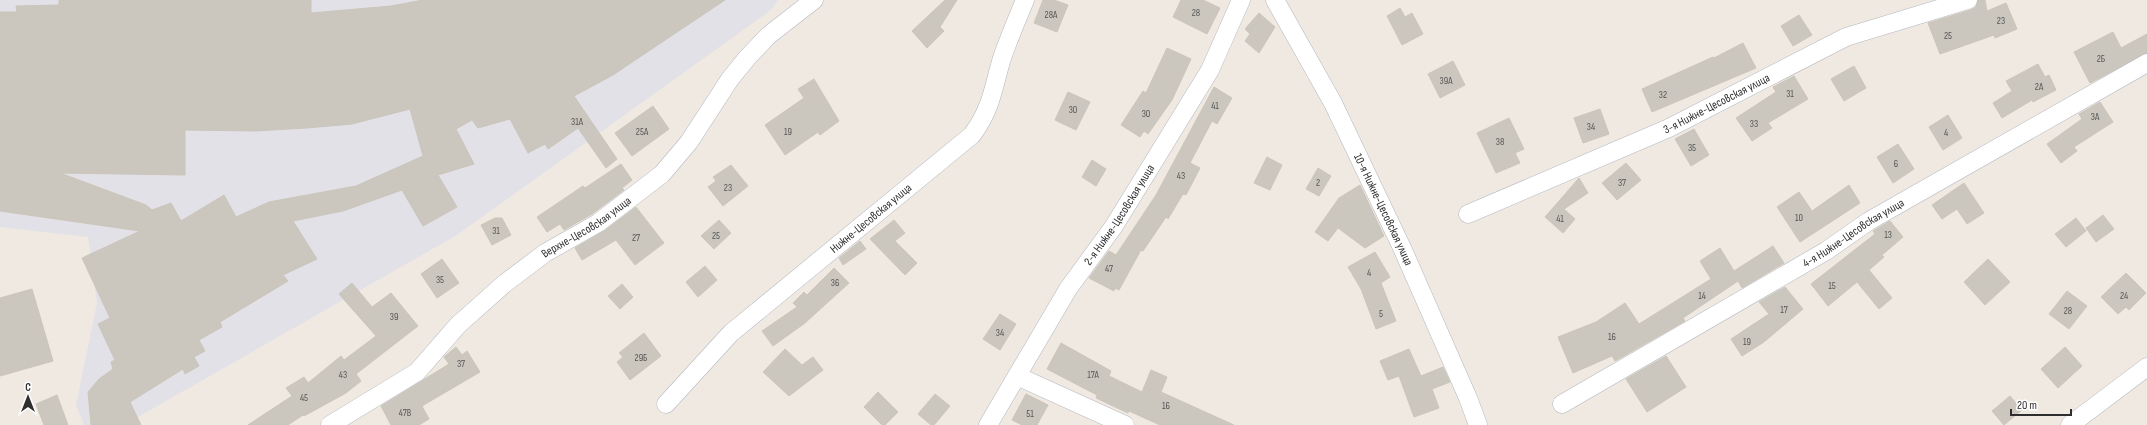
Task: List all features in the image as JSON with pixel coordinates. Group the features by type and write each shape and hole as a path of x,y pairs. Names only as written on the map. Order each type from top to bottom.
{"street":[{"name":"Верхне-Цесовская улица","path":"330,425 418,372 458,325 504,284 545,253 598,223 662,174 689,142 730,79 747,58 769,35 814,0"},
{"name":"Нижне-Цесовская улица","path":"666,404 731,333 972,135 982,121 990,104 1002,58 1025,0"},
{"name":"2-я Нижне-Цесовская улица","path":"988,425 1068,289 1114,226 1210,70 1241,0"},
{"name":"10-я Нижне-Цесовская улица","path":"1275,0 1333,103 1399,243 1468,398 1478,425"},
{"name":"3-я Нижне-Цесовская улица","path":"1468,214 1669,128 1846,36 1968,0"},
{"name":"4-я Нижне-Цесовская улица","path":"1562,404 1819,255 1876,217 2147,64"},
{"path":"2070,425 2147,367"},
{"path":"1017,376 1125,425"}],"shaded area":[{"path":"0,0 778,0 771,10 457,235 124,425 84,425 76,405 97,303 88,237 0,227"}],"building":[{"path":"59,0 311,0 311,13 391,6 423,0 725,0 613,75 574,96 617,159 606,168 578,128 548,149 545,144 528,153 510,119 478,128 472,120 456,129 474,164 438,175 457,207 423,226 402,190 343,211 293,221 317,259 283,275 288,281 220,322 222,327 199,340 205,351 194,357 199,366 185,374 183,369 130,402 141,425 91,425 88,392 99,379 113,369 111,362 115,360 98,324 110,318 82,258 140,231 0,211 0,12 17,12 16,6 59,5","holes":["410,109 423,156 356,186 269,202 236,217 224,195 181,221 171,203 152,210 146,205 60,173 185,175 185,130 255,131 352,124"]},
{"path":"945,0 957,0 940,27 944,31 927,48 912,31"},
{"path":"1043,0 1054,0 1068,5 1057,32 1034,23"},
{"path":"1181,0 1203,0 1220,8 1207,34 1173,17"},
{"path":"1978,0 1985,0 1987,11 2006,3 2017,29 1995,38 1994,35 1940,54 1928,23 1971,10 1976,7"},
{"path":"1400,8 1405,17 1412,13 1423,34 1402,45 1387,16"},
{"path":"1259,13 1275,27 1259,53 1245,41 1250,34 1245,29"},
{"path":"1799,15 1812,35 1793,46 1781,26"},
{"path":"2113,32 2121,48 2147,34 2147,53 2090,83 2074,52"},
{"path":"1743,43 1756,68 1652,112 1642,89 1713,57 1714,58"},
{"path":"1167,48 1191,59 1172,100 1148,134 1144,131 1140,137 1121,125 1143,91 1146,93"},
{"path":"1453,61 1465,85 1440,98 1428,74"},
{"path":"2038,64 2045,77 2049,75 2056,90 2033,102 2032,100 2002,118 1993,103 2012,91 2006,81"},
{"path":"1854,66 1866,88 1844,101 1831,79"},
{"path":"1794,76 1808,99 1768,123 1772,128 1752,141 1736,118 1776,92 1773,87"},
{"path":"814,79 839,121 820,135 818,132 785,155 765,125 804,98 798,89"},
{"path":"1214,87 1232,98 1217,124 1212,121 1190,163 1200,168 1186,195 1183,194 1168,219 1166,217 1143,251 1141,250 1119,290 1115,288 1114,291 1089,278 1109,251 1116,255 1156,195"},
{"path":"1068,92 1090,102 1076,130 1055,120"},
{"path":"2100,102 2113,122 2074,147 2077,151 2061,163 2047,144 2082,119 2079,114"},
{"path":"653,106 669,129 632,156 615,133"},
{"path":"1600,109 1609,134 1583,143 1574,118"},
{"path":"1948,115 1962,138 1943,150 1929,127"},
{"path":"1509,118 1524,149 1515,153 1520,163 1496,173 1477,133"},
{"path":"1694,129 1709,155 1691,166 1675,139"},
{"path":"1898,144 1914,169 1893,183 1877,157"},
{"path":"1267,157 1282,165 1270,190 1254,183"},
{"path":"1092,160 1106,169 1096,186 1082,177"},
{"path":"1626,163 1641,180 1617,200 1602,183"},
{"path":"621,164 632,180 622,188 624,190 592,214 564,230 560,224 547,232 537,217 583,186 585,188"},
{"path":"731,165 748,186 723,206 708,187 716,181 713,177"},
{"path":"1318,168 1331,176 1319,196 1306,189"},
{"path":"1579,178 1588,193 1564,209 1575,219 1563,233 1545,217"},
{"path":"1964,183 1984,213 1967,224 1957,209 1942,219 1932,205"},
{"path":"1360,185 1384,236 1365,248 1338,228 1328,241 1315,232 1339,198"},
{"path":"1849,185 1860,203 1800,242 1777,207 1799,192 1812,211"},
{"path":"636,207 664,243 635,265 616,240 582,260 575,248 604,231"},
{"path":"2103,215 2114,229 2096,242 2086,228"},
{"path":"495,218 502,218 511,235 492,245 481,225"},
{"path":"2076,218 2086,231 2066,247 2055,234"},
{"path":"719,220 731,233 714,249 701,236"},
{"path":"894,220 905,233 895,241 917,263 905,275 870,239"},
{"path":"1890,221 1903,237 1882,255 1884,257 1869,270 1892,298 1879,309 1857,282 1828,306 1811,284 1875,234 1873,231"},
{"path":"860,241 866,249 843,265 839,258"},
{"path":"1773,246 1784,263 1742,288 1738,281 1683,318 1685,321 1615,361 1612,356 1573,373 1558,337 1596,322 1625,303 1639,324 1711,279 1700,261 1720,248 1734,271"},
{"path":"1375,252 1390,277 1381,283 1396,321 1376,329 1361,289 1348,267"},
{"path":"442,259 459,283 437,298 421,274"},
{"path":"1988,259 2010,282 1985,305 1964,282"},
{"path":"705,266 717,280 698,297 686,282"},
{"path":"834,268 849,283 805,323 773,346 762,331 797,307 793,303 804,292 807,295"},
{"path":"2126,273 2146,293 2129,310 2126,307 2118,314 2101,297"},
{"path":"352,283 372,307 391,293 418,326 356,374 361,381 346,393 304,416 303,415 288,425 248,425 292,396 286,388 304,377 308,383 341,356 344,360 376,336 339,294"},
{"path":"622,284 633,297 620,309 608,296"},
{"path":"1785,287 1803,309 1764,342 1742,356 1731,339 1769,314 1759,302"},
{"path":"32,289 53,361 0,376 0,298"},
{"path":"2067,291 2087,306 2069,329 2049,314"},
{"path":"1000,314 1016,324 1000,350 983,339"},
{"path":"644,333 661,356 630,380 617,362 623,357 619,353"},
{"path":"1061,343 1111,371 1109,376 1142,392 1151,370 1167,377 1161,392 1234,425 1160,425 1129,411 1128,413 1096,398 1097,395 1047,369"},
{"path":"456,347 462,355 467,351 480,372 422,406 429,419 419,425 391,425 381,406 449,364 444,357"},
{"path":"2065,347 2082,366 2058,388 2041,369"},
{"path":"785,349 802,365 813,357 823,370 789,396 763,372"},
{"path":"1409,349 1421,376 1443,367 1450,382 1432,389 1439,408 1414,417 1399,376 1388,380 1380,361"},
{"path":"1666,356 1686,387 1647,412 1626,379"},
{"path":"878,392 898,412 885,425 882,425 864,407"},
{"path":"935,394 950,406 934,425 931,425 918,414"},
{"path":"1026,394 1048,405 1037,425 1022,425 1012,420"},
{"path":"57,395 68,425 44,425 36,404"},
{"path":"2010,396 2022,410 2004,425 1992,411"}]}
